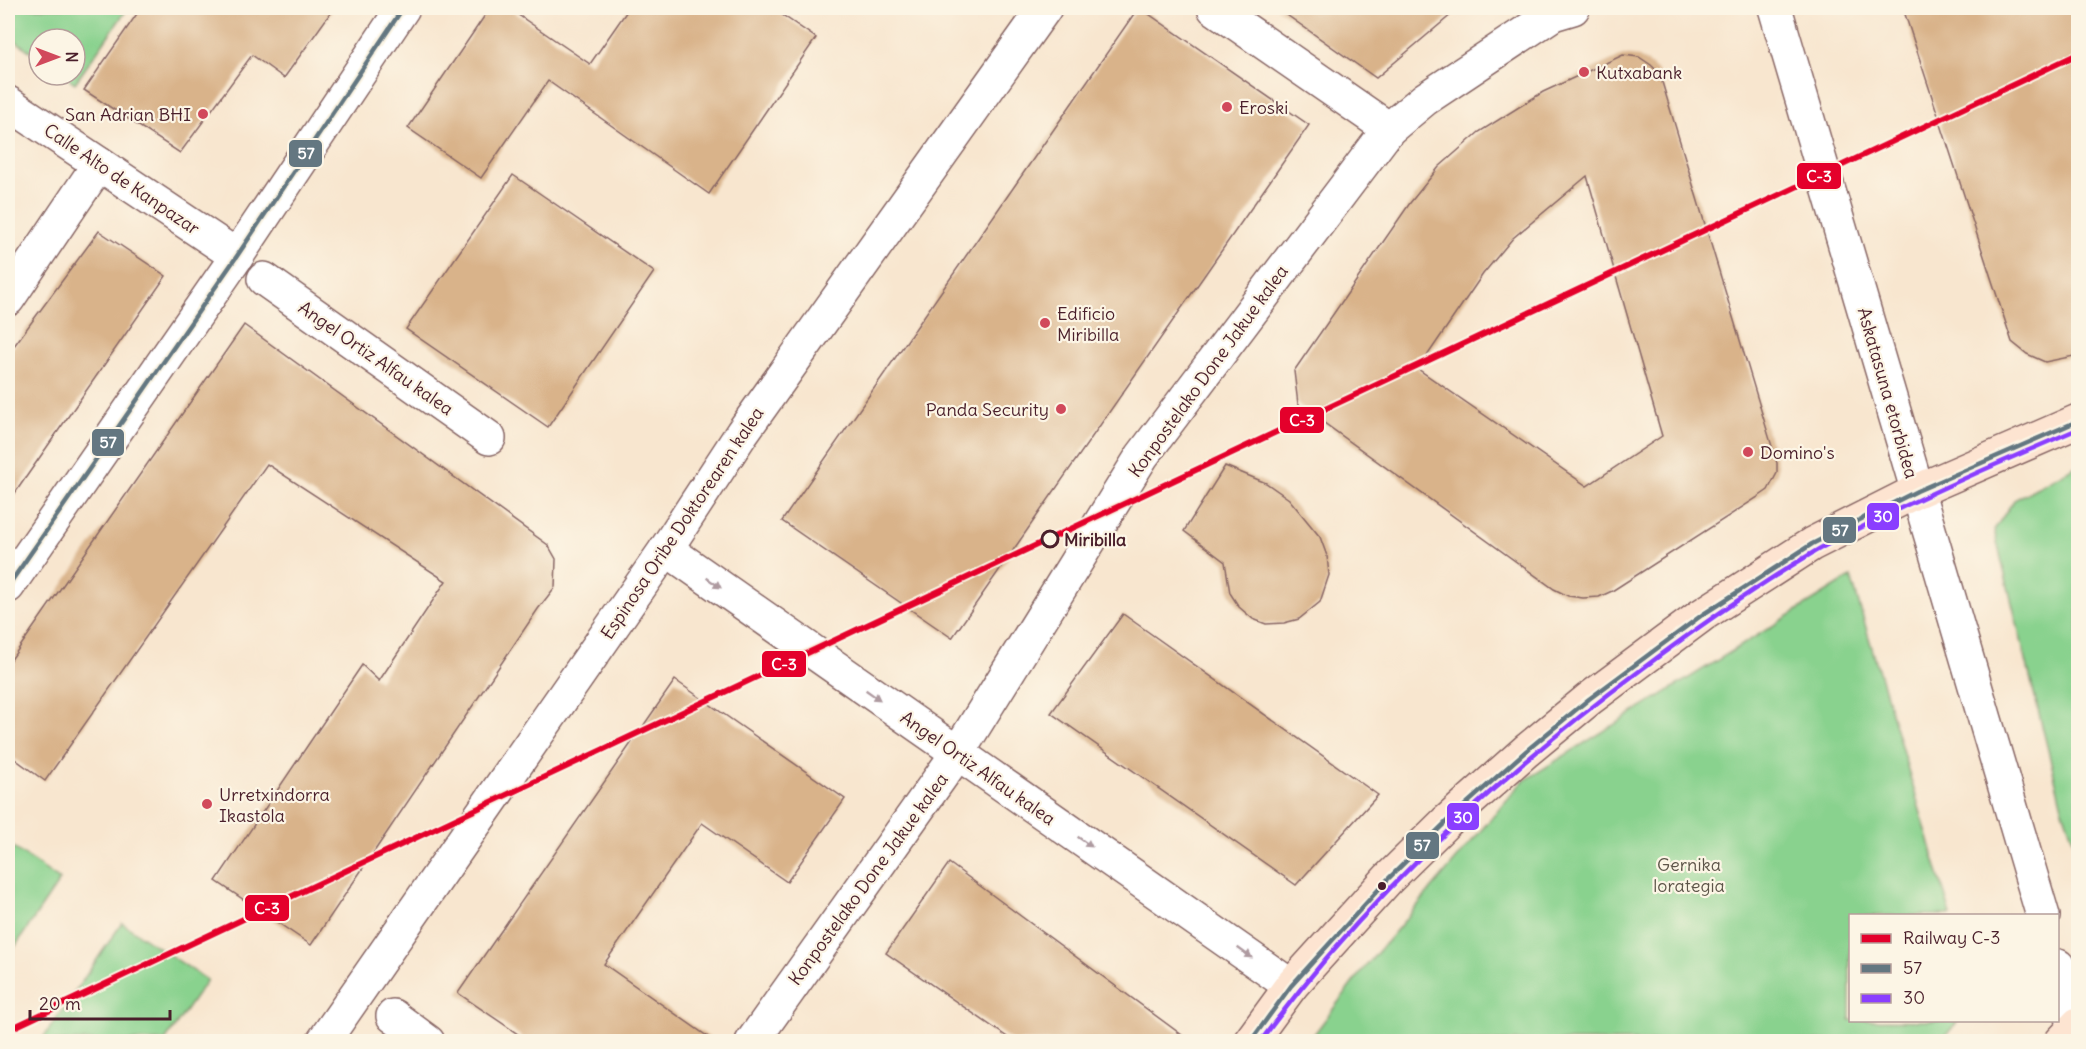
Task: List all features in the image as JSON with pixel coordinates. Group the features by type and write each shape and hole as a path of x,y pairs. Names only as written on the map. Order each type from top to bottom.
{"main road":[{"path":"1250,1041 1291,986 1388,879 1446,822 1589,699 1702,615 1812,544 1917,491 2079,422"}],"street":[{"path":"8,586 237,256 403,8"},
{"name":"Espinosa Oribe Doktorearen kalea","path":"323,1041 666,549 742,433 1045,8"},
{"path":"1214,8 1389,129"},
{"name":"Konpostelako Done Jakue kalea","path":"752,1041 957,754 1142,456 1389,129 1425,99 1553,14 1573,8"},
{"name":"Askatasuna etorbidea","path":"1775,8 2043,914"},
{"name":"Calle Alto de Kanpazar","path":"8,103 237,256"},
{"path":"8,299 99,164"},
{"path":"189,225 203,258 204,273 200,307"},
{"name":"Angel Ortiz Alfau kalea","path":"264,279 489,438"},
{"name":"Angel Ortiz Alfau kalea","path":"666,549 1291,986"},
{"path":"2059,970 2073,1032"},
{"path":"393,1016 428,1041"}],"green space":[{"path":"8,8 128,8 87,66 87,27 27,27 27,49 8,35"},
{"path":"2078,465 2078,854 2062,807 1994,530 2014,500"},
{"name":"Gernika lorategia","path":"1851,577 1951,914 1849,914 1849,1022 1957,1022 1941,1041 1309,1041 1361,972 1522,782"},
{"path":"8,844 60,880 8,957"},
{"path":"122,923 207,980 165,1041 41,1041"}],"building":[{"path":"141,8 334,8 284,78 252,55 180,153 84,90"},
{"path":"490,8 508,8 590,64 629,8 772,8 816,38 709,194 548,81 481,178 408,128"},
{"name":"Edificio Miribilla","path":"1138,8 1309,125 952,638 782,521"},
{"path":"1277,8 1459,8 1376,78"},
{"path":"1903,8 2079,8 2079,355 2045,362 2027,354 2012,342"},
{"path":"1623,55 1639,57 1658,72 1777,463 1777,473 1768,490 1612,591 1599,597 1568,596 1554,589 1298,404 1294,371 1410,203 1439,167 1479,132 1543,92","holes":["1587,176 1662,436 1587,486 1418,369 1483,274 1513,238"]},
{"path":"513,175 654,272 548,427 406,329"},
{"path":"99,231 166,276 8,503 8,354"},
{"path":"244,325 548,545 556,559 555,587 311,945 216,881 362,665 379,681 446,581 267,464 45,781 8,754 8,664"},
{"path":"1225,466 1266,483 1289,499 1320,537 1327,556 1329,575 1320,602 1299,619 1266,624 1253,619 1239,607 1230,593 1225,562 1184,531"},
{"path":"1123,614 1378,795 1296,885 1051,713"},
{"path":"675,680 845,799 787,882 702,823 604,964 714,1041 528,1041 458,993"},
{"path":"949,863 1190,1041 1013,1041 886,953"}],"rail line":[{"name":"C-3","path":"8,1030 2078,54"}],"transit line":[{"name":"57","path":"8,586 237,256 403,8"},
{"name":"57","path":"1250,1042 1291,986 1388,879 1446,822 1589,699 1702,615 1812,544 1917,491 2078,421"},
{"name":"30","path":"1260,1042 1344,938 1437,841 1537,752 1642,669 1727,608 1821,548 1921,498 2078,429"}],"place":[{"name":"Kutxabank","path":"1584,72"},
{"name":"Eroski","path":"1227,107"},
{"name":"San Adrian BHI","path":"203,114"},
{"name":"Edificio Miribilla","path":"1045,323"},
{"name":"Panda Security","path":"1061,409"},
{"name":"Domino's","path":"1748,452"},
{"name":"Miribilla","path":"1050,539"},
{"name":"Urretxindorra Ikastola","path":"207,804"}]}
